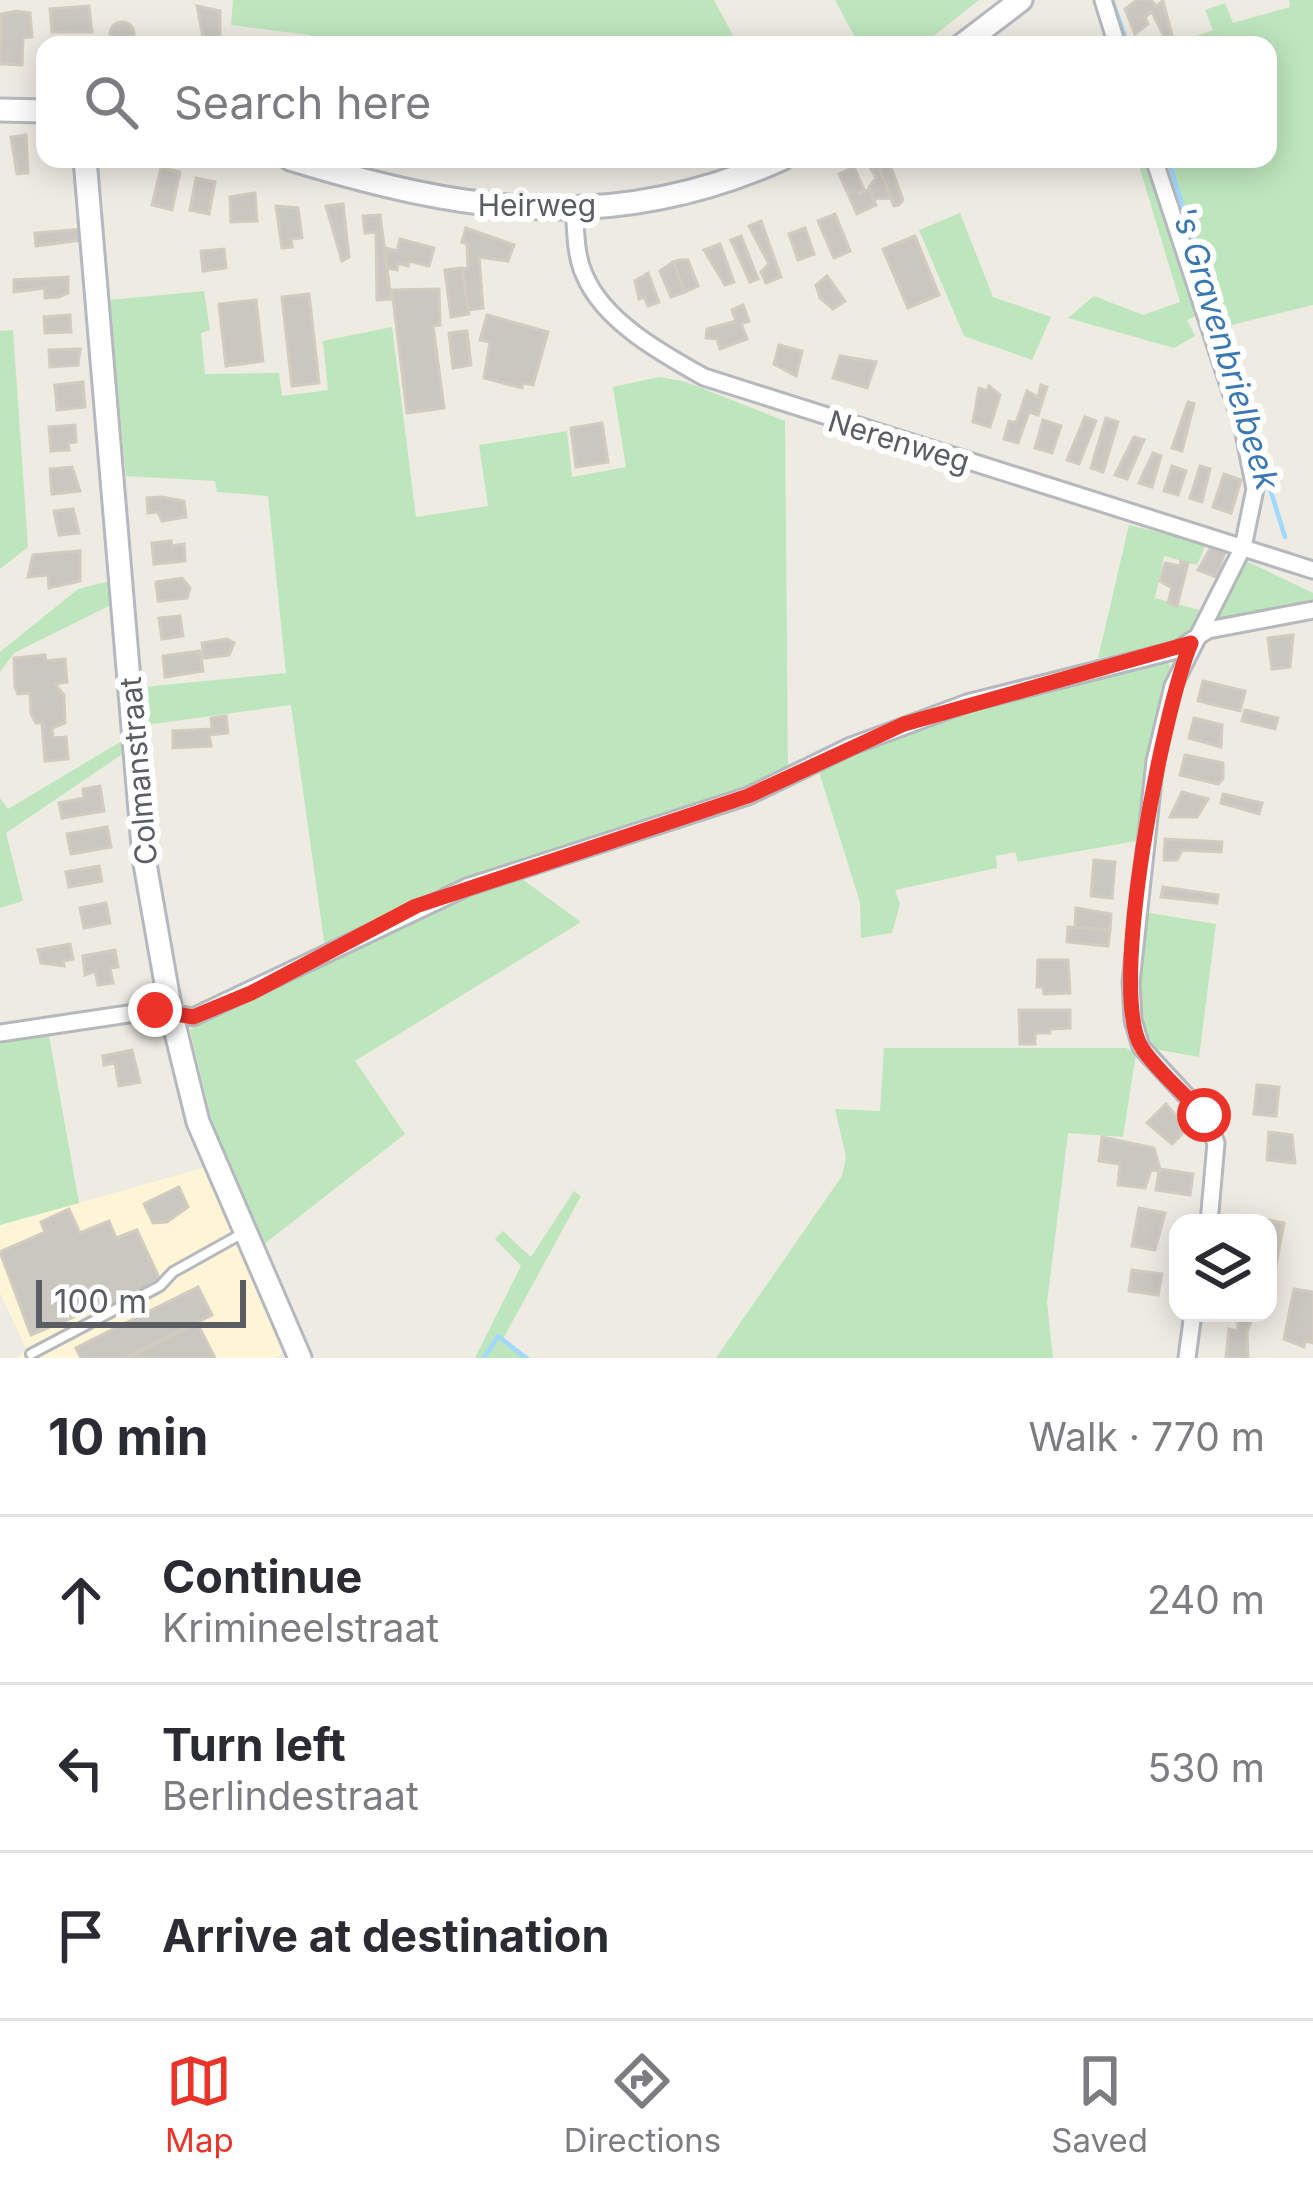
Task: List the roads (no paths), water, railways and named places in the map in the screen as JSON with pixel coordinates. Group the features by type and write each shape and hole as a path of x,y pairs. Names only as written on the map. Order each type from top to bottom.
{"main road":[{"path":"974,36 1021,0"},
{"path":"0,110 36,111"},
{"name":"Colmanstraat","path":"87,168 144,858 171,1012 198,1122 300,1358"},
{"name":"Heirweg","path":"324,168 458,204 574,208 688,192 756,168"}],"street":[{"path":"1102,0 1114,36"},
{"path":"1157,168 1243,428 1255,503 1243,547 1173,686 1155,761 1131,982 1133,1021 1141,1047 1204,1115 1216,1143 1210,1214"},
{"name":"Nerenweg","path":"574,208 583,273 594,291 662,354 704,376 1313,570"},
{"path":"0,1033 171,1012 193,1017 251,993 416,906 748,796 904,724 1191,643 1208,630 1313,610"},
{"path":"1187,1358 1192,1322"}],"lane":[{"path":"31,1354 160,1286 173,1273 244,1232"}],"waterway":[{"name":"'s Gravenbrielbeek","path":"1112,0 1125,36"},
{"name":"'s Gravenbrielbeek","path":"1171,168 1285,537"},
{"path":"484,1358 498,1336 526,1358"}]}
